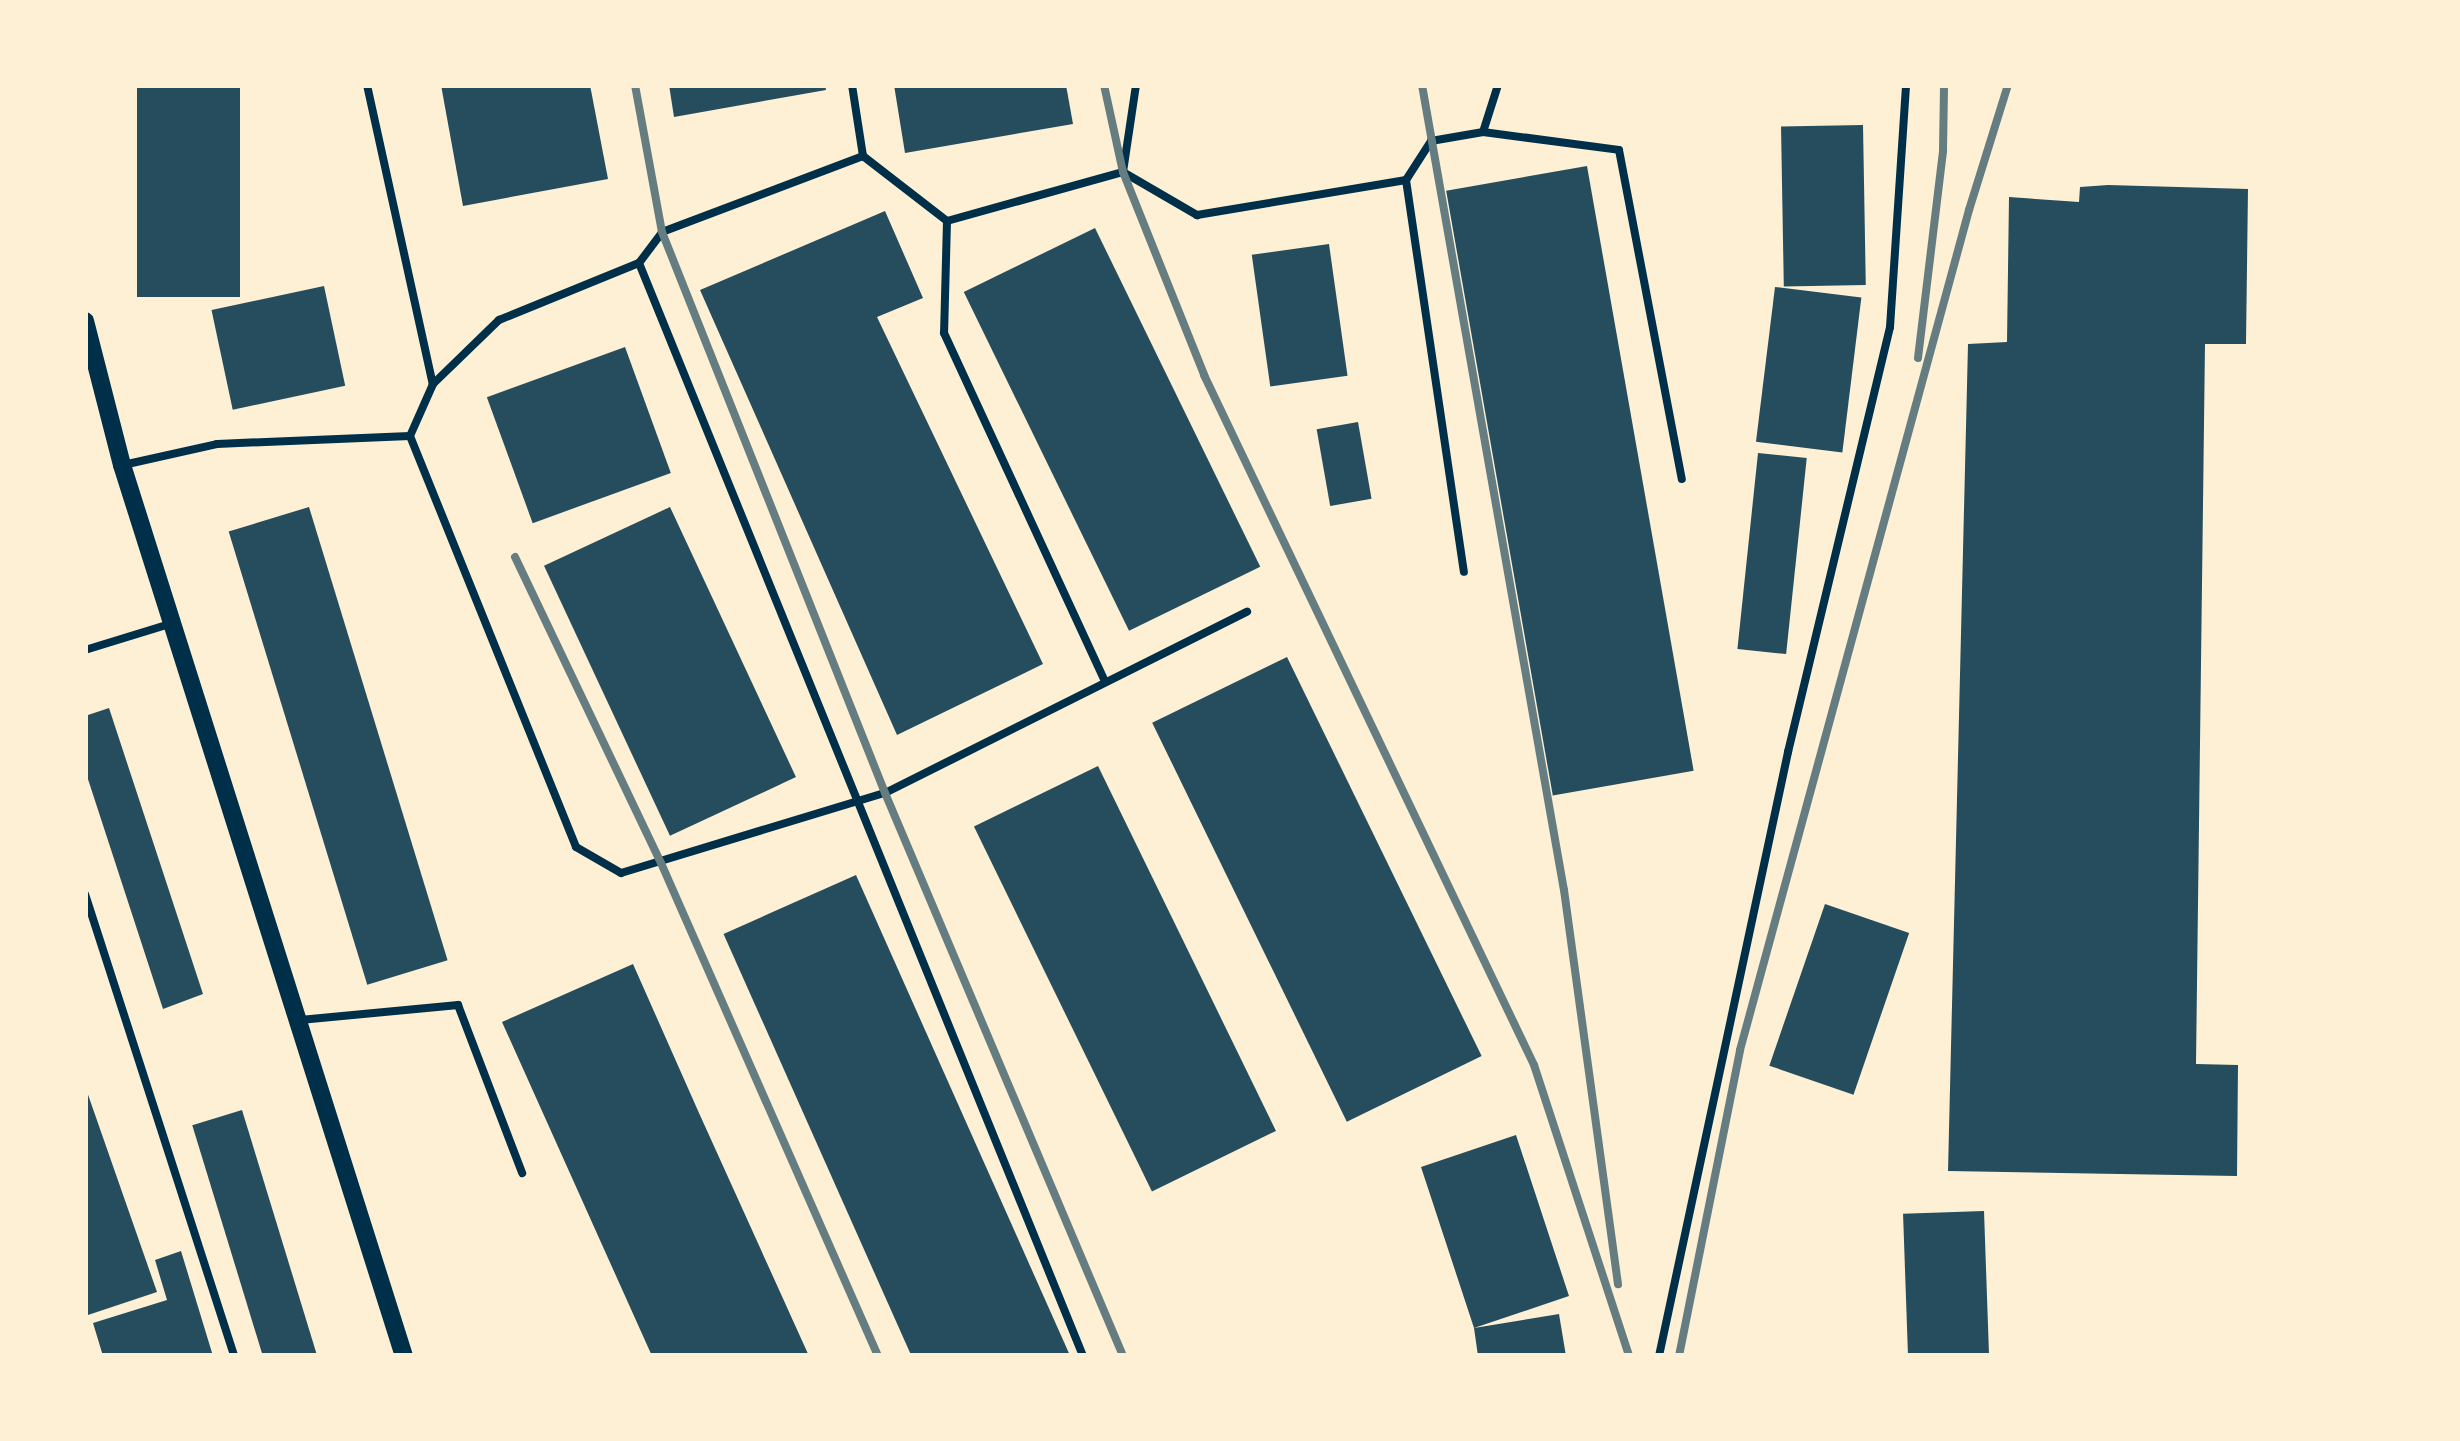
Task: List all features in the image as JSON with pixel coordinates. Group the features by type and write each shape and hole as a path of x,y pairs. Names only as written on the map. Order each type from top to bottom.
{"street":[{"path":"85,321 87,342 122,465 404,1356"}],"lane":[{"path":"368,85 434,384"},
{"path":"852,85 863,156 947,221"},
{"path":"1123,172 1136,85"},
{"path":"1483,132 1498,85"},
{"path":"1660,1356 1788,752 1890,326 1906,85"},
{"path":"1464,572 1406,180 1431,140 1483,132 1619,150 1682,478"},
{"path":"863,156 662,232 640,263 499,320 434,384 410,436 576,847 621,872 858,803 1247,612"},
{"path":"947,221 1123,172 1198,214 1406,180"},
{"path":"947,221 944,333 1105,682"},
{"path":"640,263 1083,1356"},
{"path":"122,465 217,444 410,436"},
{"path":"85,650 173,623"},
{"path":"85,894 234,1356"},
{"path":"295,1021 458,1005 522,1173"}],"building":[{"path":"137,85 240,85 240,297 137,297"},
{"path":"441,85 590,85 608,179 463,206"},
{"path":"669,85 825,85 826,90 674,117"},
{"path":"894,85 1066,85 1073,124 905,153"},
{"path":"1863,125 1866,285 1784,286 1781,126"},
{"path":"1587,166 1694,771 1553,796 1446,191"},
{"path":"2080,187 2248,189 2246,344 2205,344 2196,1064 2238,1065 2237,1176 1948,1171 1968,344 2007,342 2009,197 2079,202"},
{"path":"885,211 923,298 877,317 1043,664 897,735 700,290"},
{"path":"1095,228 1260,567 1129,631 964,292"},
{"path":"1329,244 1348,376 1270,387 1252,255"},
{"path":"324,286 345,386 233,410 212,310"},
{"path":"1775,287 1861,298 1842,452 1756,442"},
{"path":"625,347 671,473 533,523 487,397"},
{"path":"1358,422 1372,499 1330,506 1317,429"},
{"path":"1758,453 1807,458 1786,654 1737,649"},
{"path":"309,507 448,960 367,985 229,532"},
{"path":"670,507 796,777 670,836 544,566"},
{"path":"1287,657 1482,1056 1347,1122 1152,723"},
{"path":"109,708 203,994 163,1009 85,770 85,716"},
{"path":"1098,766 1276,1131 1152,1191 974,826"},
{"path":"856,875 1070,1355 911,1356 724,934"},
{"path":"1825,904 1909,933 1853,1095 1769,1066"},
{"path":"633,964 809,1356 652,1356 502,1022"},
{"path":"85,1086 157,1292 85,1316"},
{"path":"242,1110 317,1356 263,1356 192,1125"},
{"path":"1516,1135 1569,1296 1474,1328 1421,1167"},
{"path":"1984,1211 1989,1356 1908,1356 1903,1214"},
{"path":"181,1251 213,1356 103,1356 93,1323 167,1300 155,1260"},
{"path":"1559,1314 1566,1356 1478,1356 1474,1328"}],"railway":[{"path":"635,85 662,232 885,793 1123,1356"},
{"path":"1104,85 1123,172 1204,375 1534,1065 1629,1356"},
{"path":"1422,85 1564,890 1618,1284"},
{"path":"1918,358 1943,151 1944,85"},
{"path":"1679,1356 1740,1050 1969,210 2008,85"},
{"path":"515,557 661,863 878,1356"}]}
